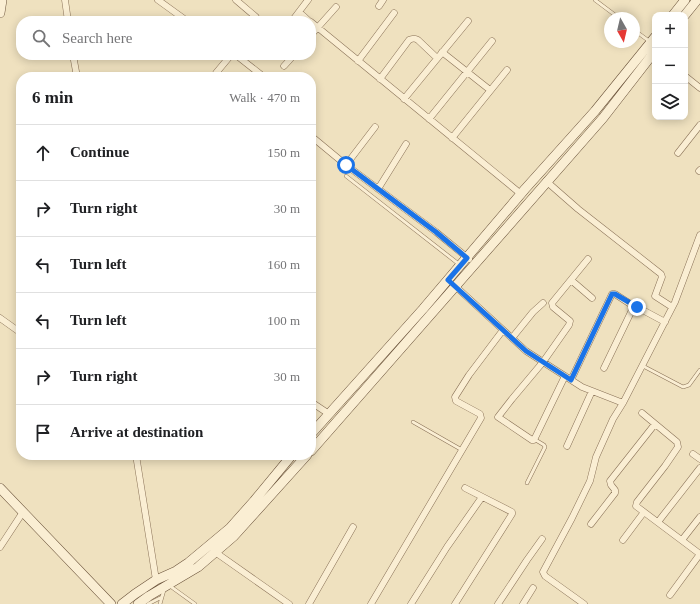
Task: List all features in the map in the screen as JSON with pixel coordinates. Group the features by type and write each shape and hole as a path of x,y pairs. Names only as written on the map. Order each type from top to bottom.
{"main road":[{"path":"0,13 2,0"},
{"path":"675,12 685,0"},
{"path":"687,12 697,0"},
{"path":"316,441 452,283 464,261 521,194 596,111 652,41"},
{"path":"316,428 452,283 475,264 546,181 603,118 652,56"},
{"path":"596,111 603,118"},
{"path":"122,604 156,580 176,571 188,563 230,528 288,460"},
{"path":"138,604 149,600 167,586 198,566 234,536 303,460"},
{"path":"0,488 111,604"},
{"path":"145,587 149,600"}],"street":[{"path":"65,0 67,16"},
{"path":"158,0 180,16"},
{"path":"236,0 255,16"},
{"path":"296,16 308,0"},
{"path":"336,7 317,28 521,194"},
{"path":"299,12 303,16"},
{"path":"358,61 394,13"},
{"path":"404,99 468,20"},
{"path":"380,79 409,40 415,38 437,58"},
{"path":"429,119 492,41"},
{"path":"442,52 490,90"},
{"path":"74,60 76,72"},
{"path":"218,72 227,60"},
{"path":"242,60 258,72"},
{"path":"284,66 289,60"},
{"path":"452,138 507,70"},
{"path":"688,78 700,88"},
{"path":"678,153 700,125"},
{"path":"346,165 375,127"},
{"path":"316,140 346,165 436,232 464,261 475,264"},
{"path":"378,189 406,144"},
{"path":"546,181 578,209 661,274 662,277 655,296 672,307"},
{"path":"584,604 545,576 543,572 590,481 596,457 613,419 623,403 672,307 700,235"},
{"path":"565,376 534,439 532,440 498,416 543,362 570,323 570,321 552,305 552,303 588,259"},
{"path":"571,280 592,298"},
{"path":"452,283 526,351 582,387 623,403"},
{"path":"571,380 612,294 615,294 635,307 664,322"},
{"path":"512,338 533,312 543,303"},
{"path":"604,368 635,307"},
{"path":"0,318 16,330"},
{"path":"371,604 481,416 480,414 456,401 455,397 469,375 503,330"},
{"path":"567,446 592,391"},
{"path":"316,405 329,414"},
{"path":"642,413 677,442 678,447 666,466 636,502 637,507 699,551 670,595"},
{"path":"591,524 615,493 610,481 655,424"},
{"path":"693,454 700,459"},
{"path":"137,460 156,580"},
{"path":"658,522 700,468"},
{"path":"455,604 512,515 512,512 465,488"},
{"path":"411,604 447,547 482,497"},
{"path":"0,547 23,512"},
{"path":"623,540 644,512"},
{"path":"682,540 700,517"},
{"path":"309,604 353,527"},
{"path":"498,604 542,539"},
{"path":"215,552 289,604"},
{"path":"523,604 533,588"}],"lane":[{"path":"596,0 611,12"},
{"path":"640,33 652,39"},
{"path":"346,176 411,225 464,261"},
{"path":"642,366 683,387 689,385 700,370"},
{"path":"413,422 462,450"},
{"path":"527,483 545,447 534,439"},
{"path":"160,604 167,586 195,604"},
{"path":"149,600 162,597"}],"route":[{"path":"346,165 436,232 467,258 448,280 462,291 526,351 571,380 612,294 614,293 637,307"}]}
